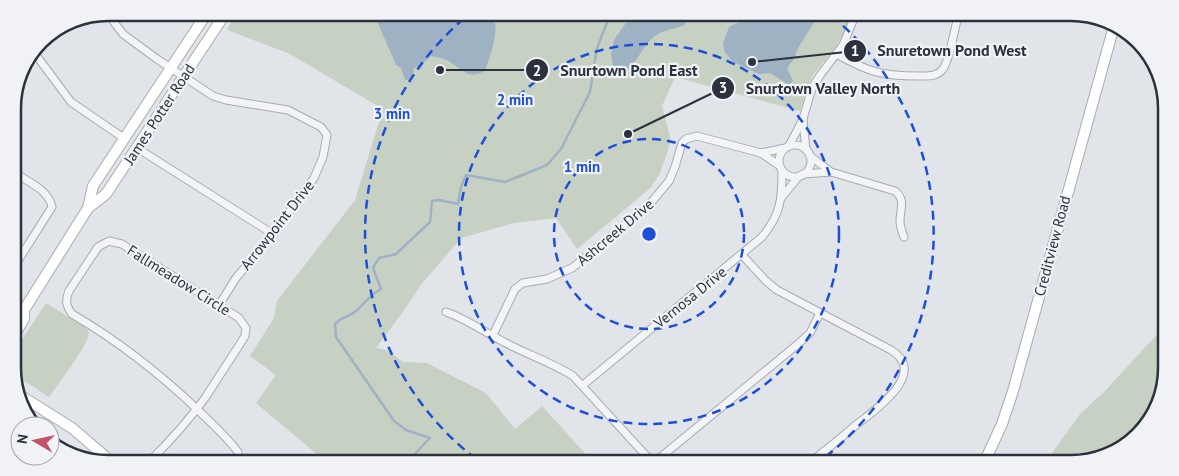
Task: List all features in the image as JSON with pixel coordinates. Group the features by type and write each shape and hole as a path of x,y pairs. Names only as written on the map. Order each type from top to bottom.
{"main road":[{"name":"James Potter Road","path":"88,208 93,186 202,21"},
{"name":"James Potter Road","path":"21,308 88,208 106,194 220,21"},
{"name":"Creditview Road","path":"988,455 1002,424 1013,391 1112,32"},
{"path":"28,400 72,428 103,454"}],"street":[{"name":"Arrowpoint Drive","path":"112,21 123,34 218,98 288,110 324,130 326,134 326,145 317,173 273,234 236,278 218,305"},
{"path":"852,21 846,40 838,55 828,64 816,81 803,119 780,156 781,168 790,176 831,172 895,191 902,204 900,222 904,237"},
{"path":"838,55 859,66 881,74 892,76 933,76 945,67 957,21"},
{"path":"38,58 70,102 125,139"},
{"path":"801,175 809,166 803,119"},
{"name":"Ashcreek Drive","path":"493,335 515,289 519,285 552,278 572,268 649,205 669,181 682,143 686,139 697,136 762,153 781,168"},
{"path":"787,147 798,145 831,172"},
{"name":"Ashcreek Drive","path":"762,153 787,147"},
{"path":"137,148 273,234"},
{"name":"Vernosa Drive","path":"583,386 742,255 769,228 782,197 781,168"},
{"name":"Vernosa Drive","path":"782,197 801,175"},
{"path":"21,177 46,194 51,200 52,207 21,256"},
{"name":"Fallmeadow Circle","path":"156,455 190,420 197,410 245,336 246,328 240,318 122,244 113,241 98,247 67,297 68,309 72,314 132,353 197,410"},
{"path":"742,255 777,290 897,353 901,357 904,369 899,385 890,396 820,455"},
{"path":"446,312 460,317 503,342 561,369 583,386 646,455"},
{"path":"663,455 798,344 810,333 820,313"},
{"path":"197,410 225,435 238,452"},
{"path":"824,452 827,455"}],"green space":[{"path":"232,21 848,21 845,31 837,45 813,75 800,111 675,77 662,106 671,141 660,173 651,187 577,249 556,218 514,223 461,238 420,286 376,348 387,350 403,362 427,363 486,393 515,429 542,406 587,455 318,455 256,403 276,375 250,356 274,318 277,301 355,200 383,109 288,53 227,30"},
{"path":"46,303 86,328 89,333 78,356 49,397 22,379 21,341"},
{"path":"1158,333 1157,379 1149,406 1140,421 1124,437 1104,448 1077,455 1053,455 1052,453 1080,414 1104,392"}],"water":[{"path":"377,21 494,21 495,35 485,71 468,74 448,61 431,56 420,66 414,68 412,79 405,80 401,68 396,65"},
{"path":"633,21 687,21 684,25 662,32 651,39 628,69 613,66 611,55 614,40 626,23"},
{"path":"741,21 815,21 787,68 793,81 789,85 770,73 759,74 732,61 724,51 723,43 729,27"}],"waterway":[{"path":"414,455 430,438 406,430 394,421 336,337 335,324 351,315 381,289 373,268 379,258 396,254 430,222 432,201 439,200 458,204 461,187 466,175 505,182 547,165 561,149 590,92 597,48 608,21"}],"place":[{"name":"Snuretown Pond West","path":"752,62"},
{"name":"Snurtown Pond East","path":"440,70"},
{"name":"Snurtown Valley North","path":"628,134"}]}
